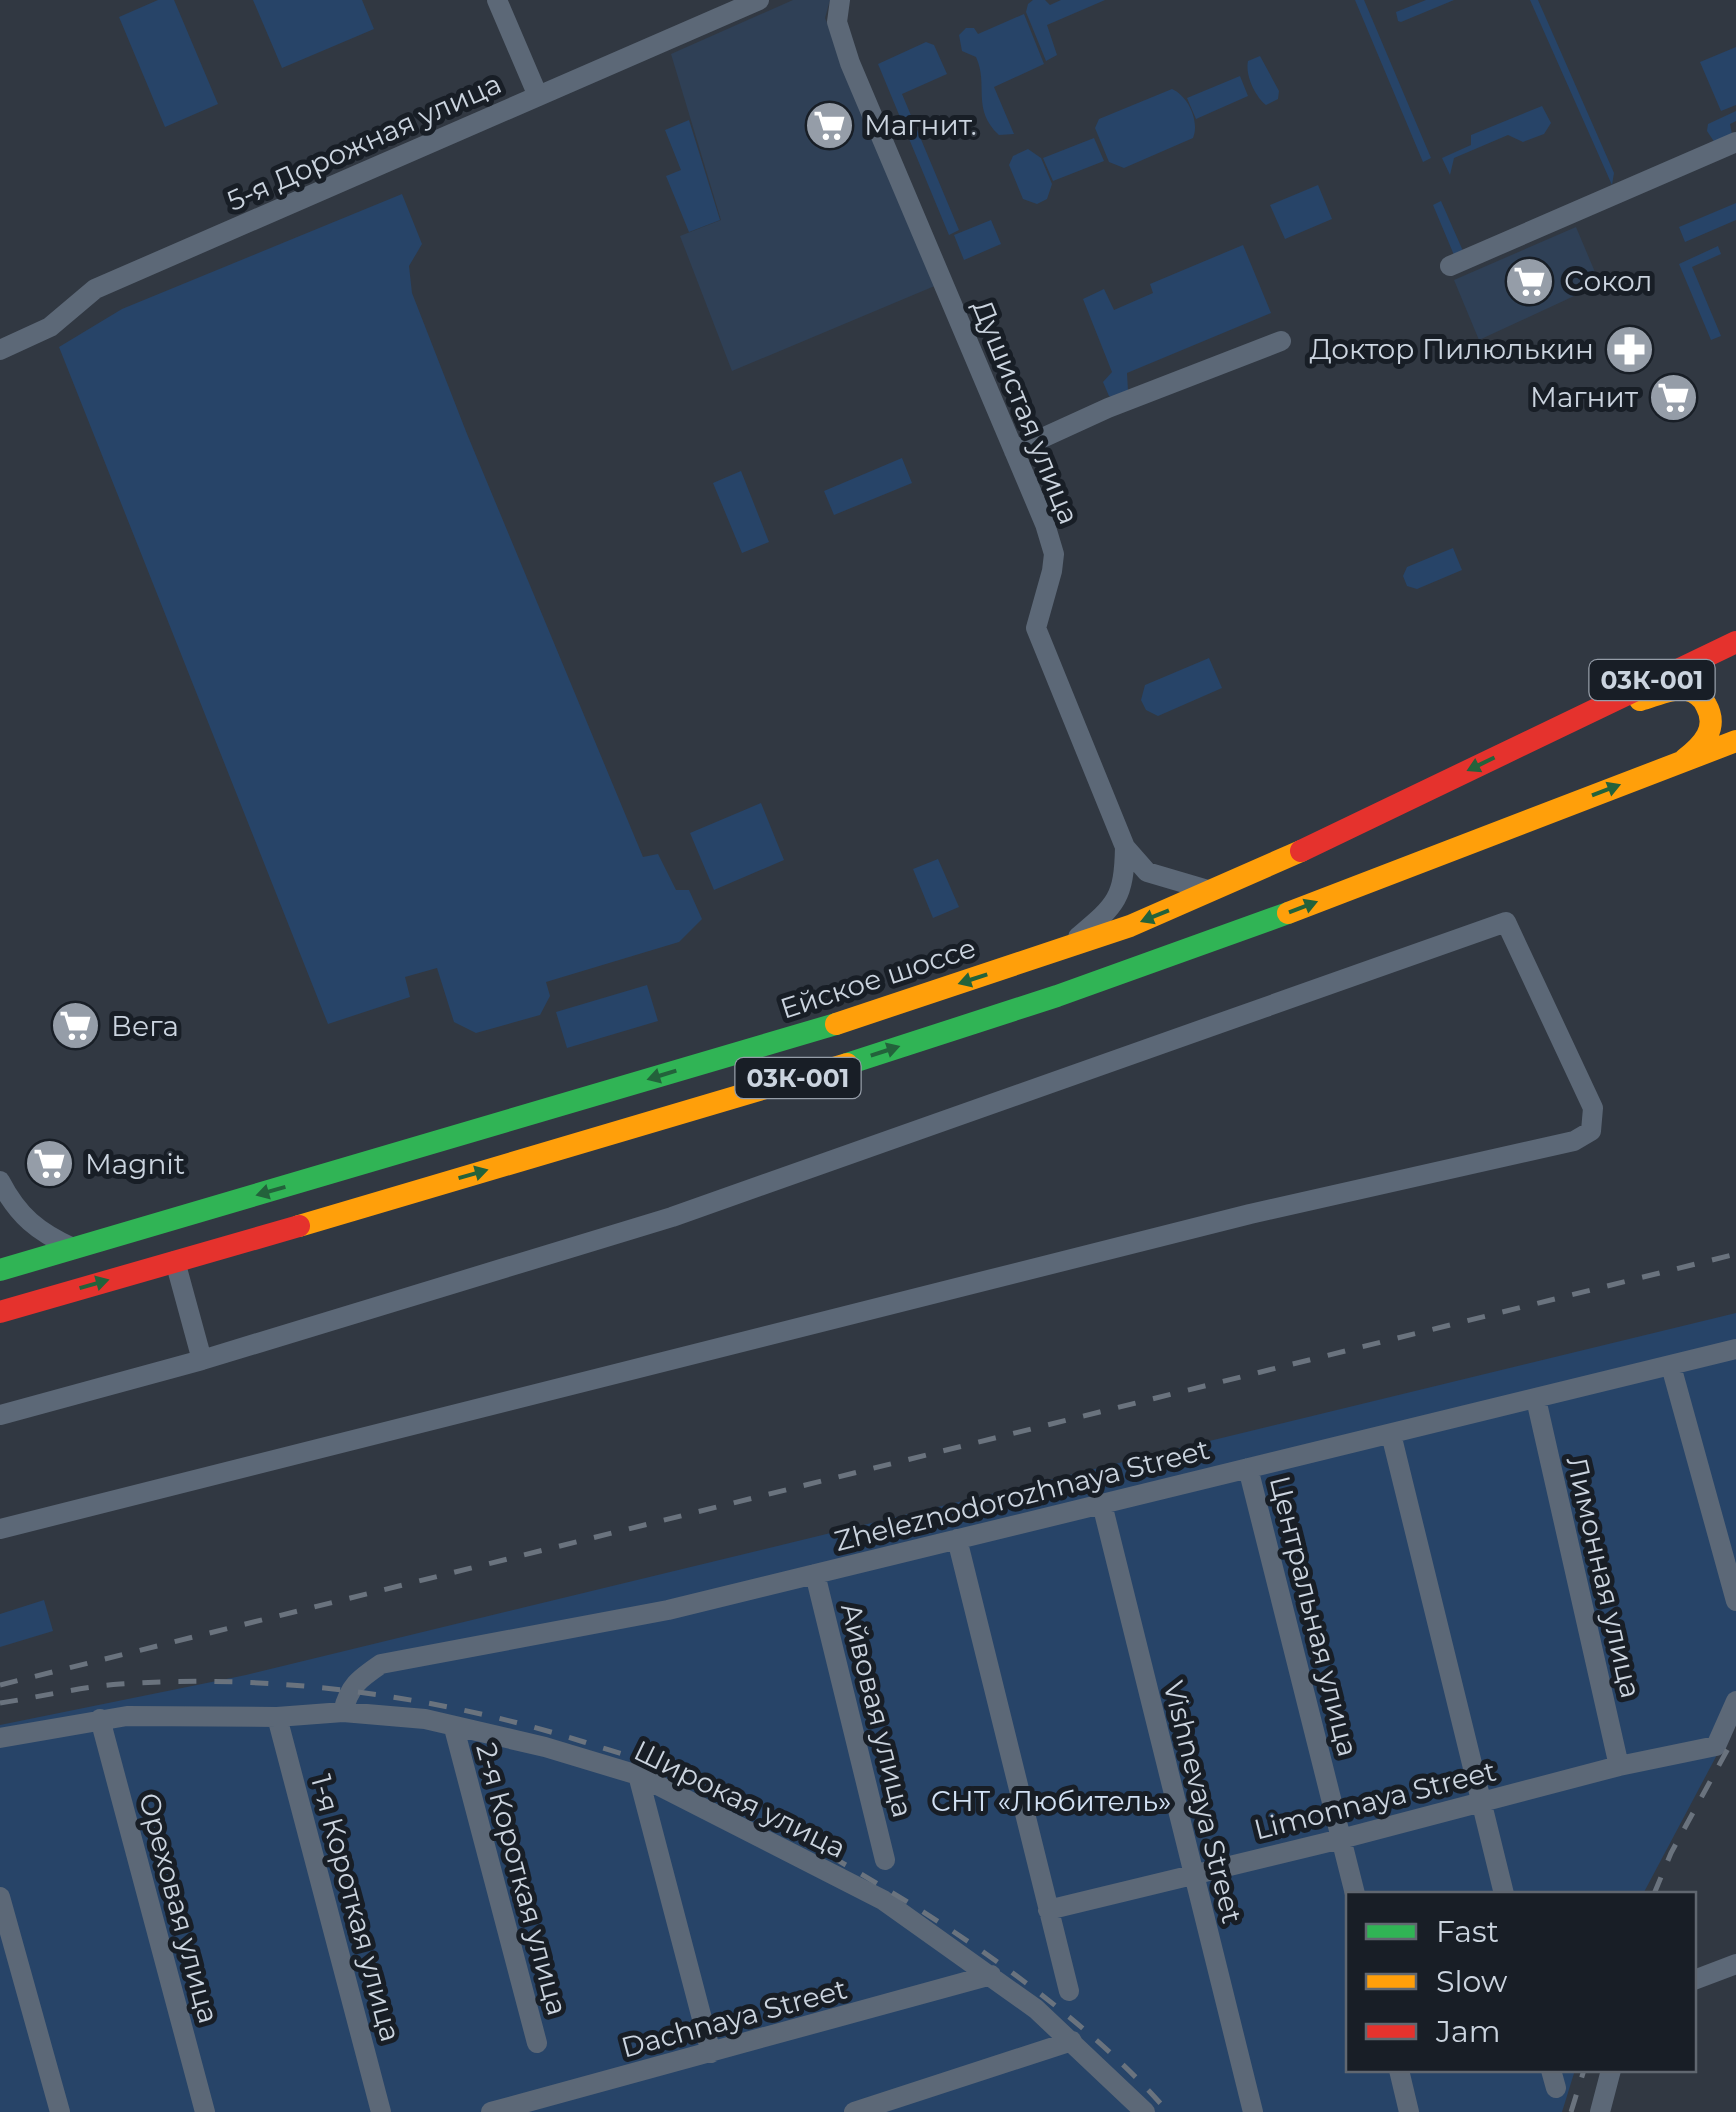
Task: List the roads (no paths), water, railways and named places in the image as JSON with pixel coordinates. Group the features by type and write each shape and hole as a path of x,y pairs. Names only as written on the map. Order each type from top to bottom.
{"main road":[{"name":"Ейское шоссе","path":"0,1270 844,1021 1065,949 1215,892 1736,642"},
{"name":"03К-001","path":"1568,720 1677,690 1694,690 1710,710 1712,724 1702,746 1684,760"},
{"name":"03К-001","path":"0,1312 665,1118 1055,997 1736,741"}],"street":[{"path":"497,0 538,96"},
{"name":"5-я Дорожная улица","path":"0,350 50,327 95,289 759,0"},
{"name":"Душистая улица","path":"840,0 837,22 850,63 1046,524 1054,554 1036,622 1037,635 1124,847"},
{"path":"1450,266 1736,142"},
{"path":"1014,451 1108,408 1281,341"},
{"path":"1124,847 1147,872 1215,892"},
{"path":"1065,949 1118,899 1124,877 1124,847"},
{"path":"0,1416 202,1360 672,1218 1506,922 1593,1108 1590,1131 1574,1141 1230,1219 0,1530"},
{"path":"1,1183 23,1216 43,1235 73,1248"},
{"path":"0,1201 1,1183"},
{"path":"175,1261 202,1360"},
{"name":"Zheleznodorozhnaya Street","path":"343,1712 354,1682 380,1664 668,1610 1736,1350"},
{"path":"1671,1366 1736,1601"},
{"name":"Лимонная улица","path":"1536,1400 1619,1766"},
{"path":"1390,1434 1503,1892"},
{"name":"Центральная улица","path":"1248,1468 1354,1892"},
{"name":"Vishnevaya Street","path":"1102,1504 1253,2112"},
{"path":"957,1539 1068,1991"},
{"name":"Айвовая улица","path":"816,1574 884,1860"},
{"name":"Limonnaya Street","path":"1048,1910 1619,1766 1716,1746 1736,1702"},
{"name":"Широкая улица","path":"0,1738 127,1716 277,1718 343,1712 425,1719 638,1775 883,1900 991,1975 1072,2041 1145,2112"},
{"name":"1-я Короткая улица","path":"277,1718 381,2112"},
{"name":"Ореховая улица","path":"100,1719 205,2112"},
{"name":"2-я Короткая улица","path":"454,1728 537,2044"},
{"path":"638,1775 711,2053"},
{"path":"0,1897 60,2112"},
{"path":"1696,1979 1736,1964"},
{"name":"Dachnaya Street","path":"491,2112 991,1975"},
{"path":"854,2112 1072,2041"},
{"path":"1399,2072 1409,2112"},
{"path":"1600,2112 1610,2072"}],"railway":[{"path":"0,1685 1736,1254"},
{"path":"0,1703 120,1684 178,1681 296,1685 472,1712 638,1759 772,1823 958,1935 1071,2019 1139,2080 1168,2112"},
{"path":"1655,1892 1671,1853 1736,1734"},
{"path":"1571,2112 1583,2072"}],"place":[{"name":"Магнит.","path":"829,125"},
{"name":"Сокол","path":"1529,281"},
{"name":"Доктор Пилюлькин","path":"1629,349"},
{"name":"Магнит","path":"1673,397"},
{"name":"Вега","path":"76,1026"},
{"name":"Magnit","path":"50,1164"}],"park label":[{"name":"СНТ «Любитель»","path":"1051,1801"}]}
